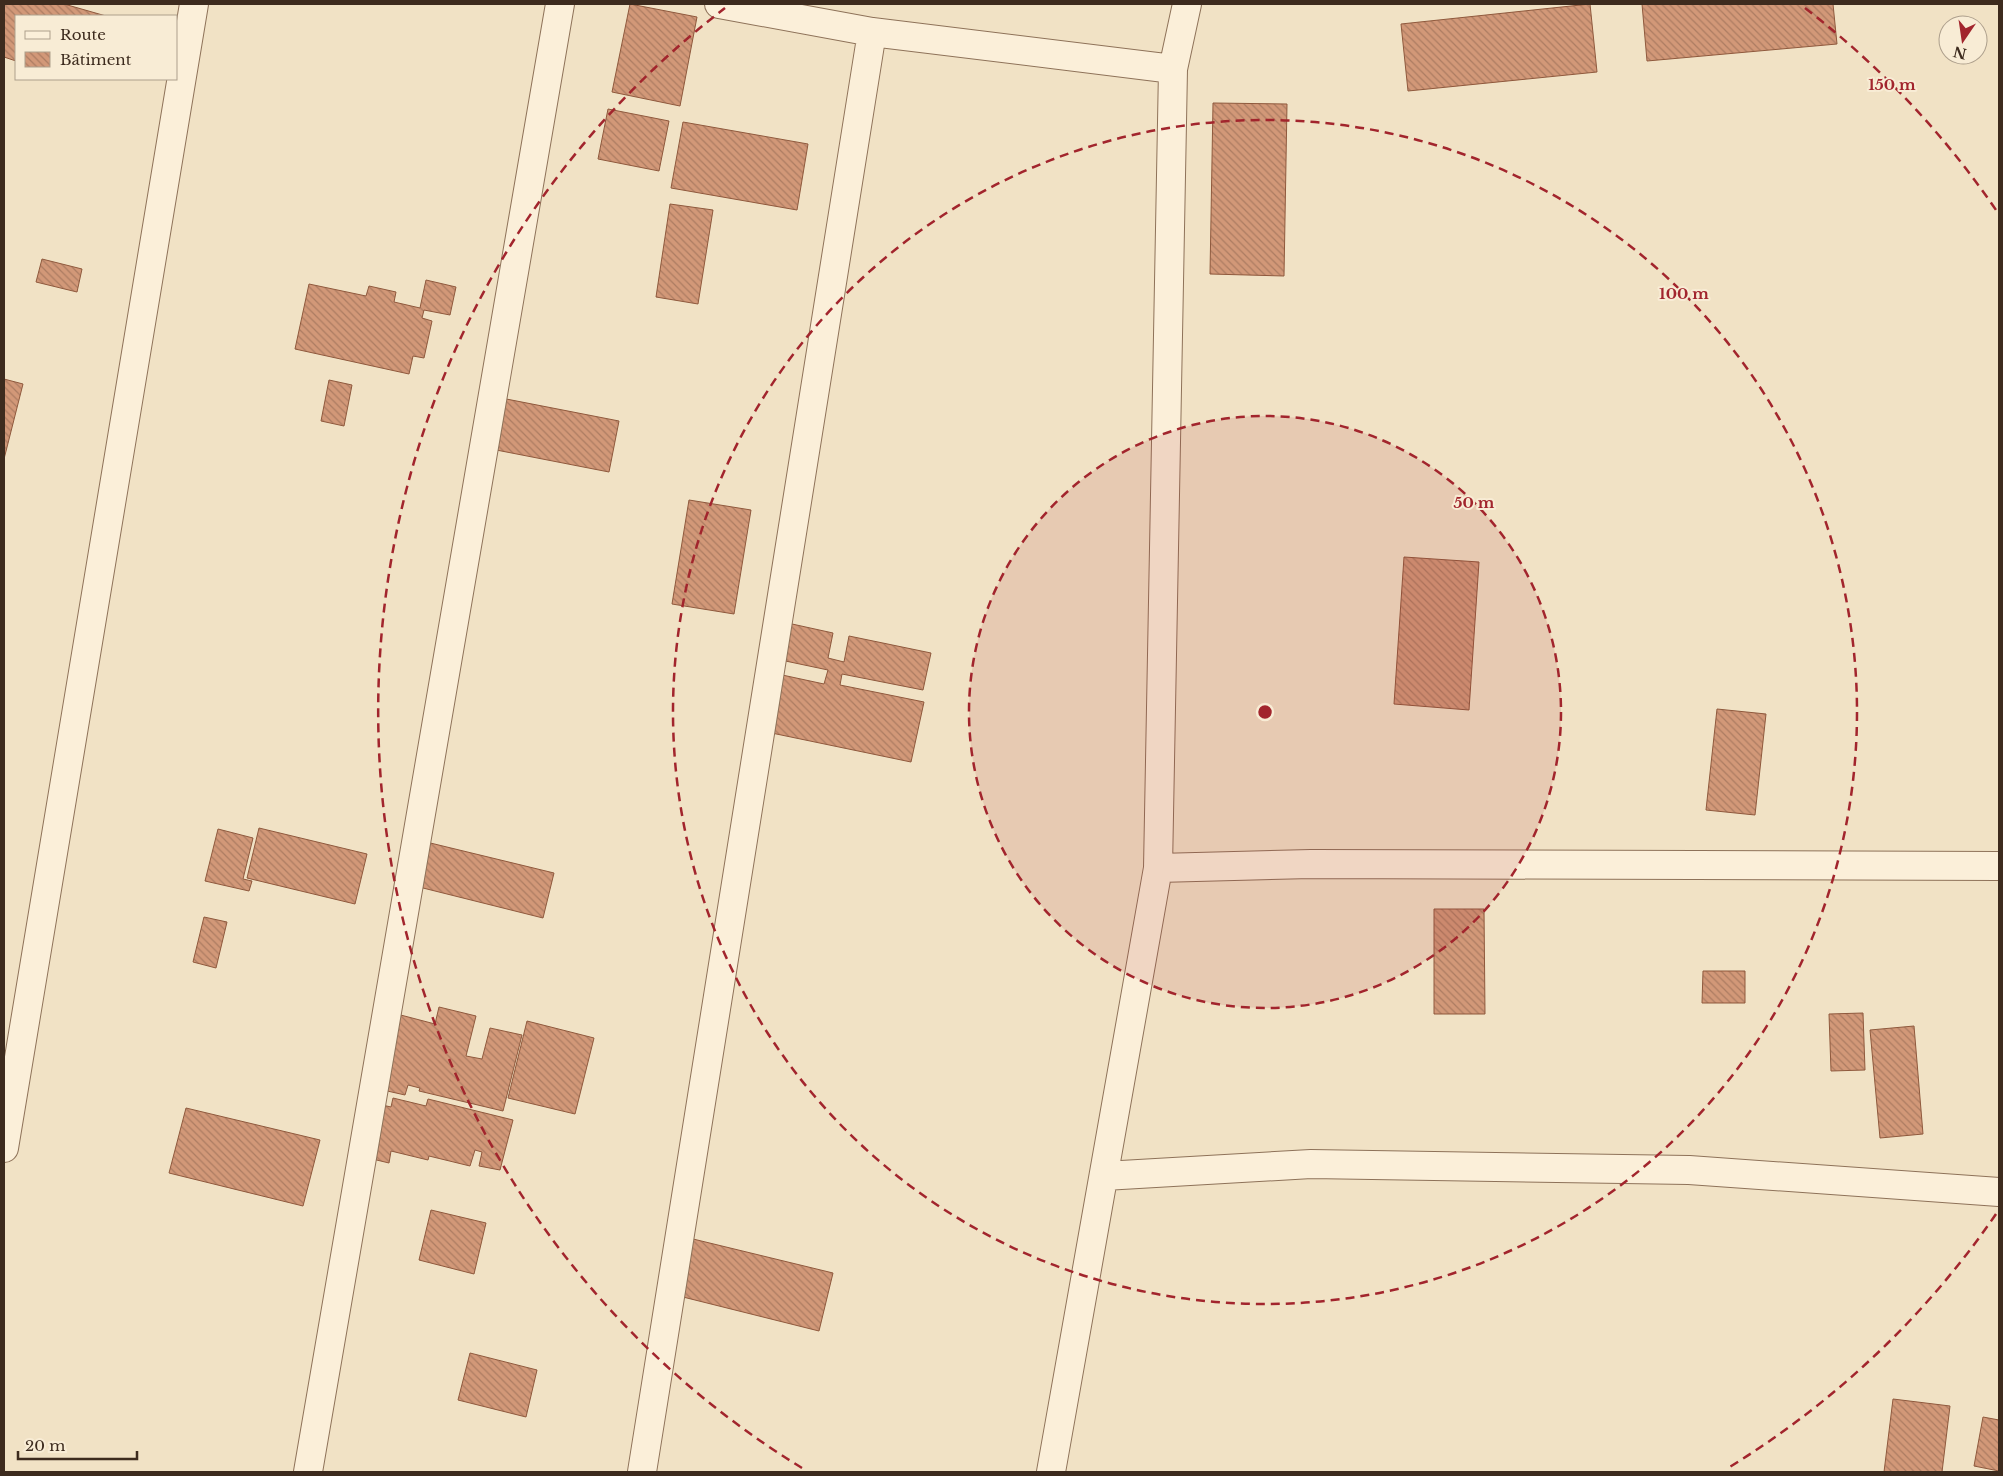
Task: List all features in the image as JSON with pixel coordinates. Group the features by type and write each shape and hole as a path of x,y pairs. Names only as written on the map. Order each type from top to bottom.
{"street":[{"path":"4,1148 194,4"},
{"path":"308,1472 560,4"},
{"path":"719,4 872,32 1173,69"},
{"path":"1051,1472 1158,868 1173,69 1187,4"},
{"path":"642,1472 872,32"},
{"path":"1158,868 1311,864 1999,866"},
{"path":"1104,1176 1311,1164 1670,1170 1999,1192"}],"building":[{"path":"4,4 64,4 102,15 15,15 15,61 4,57"},
{"path":"630,4 697,17 680,106 612,92"},
{"path":"1590,4 1597,72 1408,91 1401,24"},
{"path":"1642,4 1833,4 1837,44 1647,61"},
{"path":"1213,103 1287,104 1284,276 1210,274"},
{"path":"608,109 669,121 659,171 598,159"},
{"path":"683,122 808,144 797,210 671,188"},
{"path":"670,204 713,210 698,304 656,297"},
{"path":"42,259 82,269 77,292 36,282"},
{"path":"426,280 456,287 450,315 424,310 422,318 432,321 424,358 413,356 409,374 295,349 309,284 366,296 369,286 396,292 394,302 420,308"},
{"path":"4,379 23,384 4,459"},
{"path":"329,380 352,385 344,426 321,421"},
{"path":"496,397 619,421 609,472 486,448"},
{"path":"689,500 751,510 734,614 672,604"},
{"path":"1404,557 1479,562 1469,710 1394,704"},
{"path":"783,622 833,633 828,658 844,662 849,636 931,653 923,690 842,674 840,685 924,702 911,762 762,731 773,673 824,684 828,670 776,659"},
{"path":"1717,709 1766,714 1755,815 1706,810"},
{"path":"259,828 367,854 355,904 247,878"},
{"path":"218,829 253,838 243,879 252,881 249,891 205,881"},
{"path":"418,840 554,873 543,918 407,884"},
{"path":"1434,909 1484,909 1485,1014 1434,1014"},
{"path":"204,917 227,922 216,968 193,962"},
{"path":"1703,971 1745,971 1745,1003 1702,1003"},
{"path":"439,1007 476,1016 466,1056 482,1059 490,1028 522,1035 503,1111 419,1091 420,1088 408,1085 405,1095 374,1088 393,1013 435,1024"},
{"path":"1863,1013 1865,1070 1831,1071 1829,1014"},
{"path":"527,1021 594,1038 575,1114 508,1098"},
{"path":"1914,1026 1923,1134 1880,1138 1870,1030"},
{"path":"393,1098 426,1106 428,1099 513,1120 500,1170 479,1166 482,1152 475,1150 470,1166 429,1156 428,1160 391,1151 389,1163 356,1155 369,1102 391,1107"},
{"path":"186,1108 320,1140 303,1206 169,1173"},
{"path":"431,1210 486,1223 474,1274 419,1260"},
{"path":"689,1238 833,1273 819,1331 675,1295"},
{"path":"470,1353 537,1370 526,1417 458,1400"},
{"path":"1893,1399 1950,1406 1942,1472 1884,1472"},
{"path":"1983,1417 1999,1420 1999,1471 1974,1466"}]}
